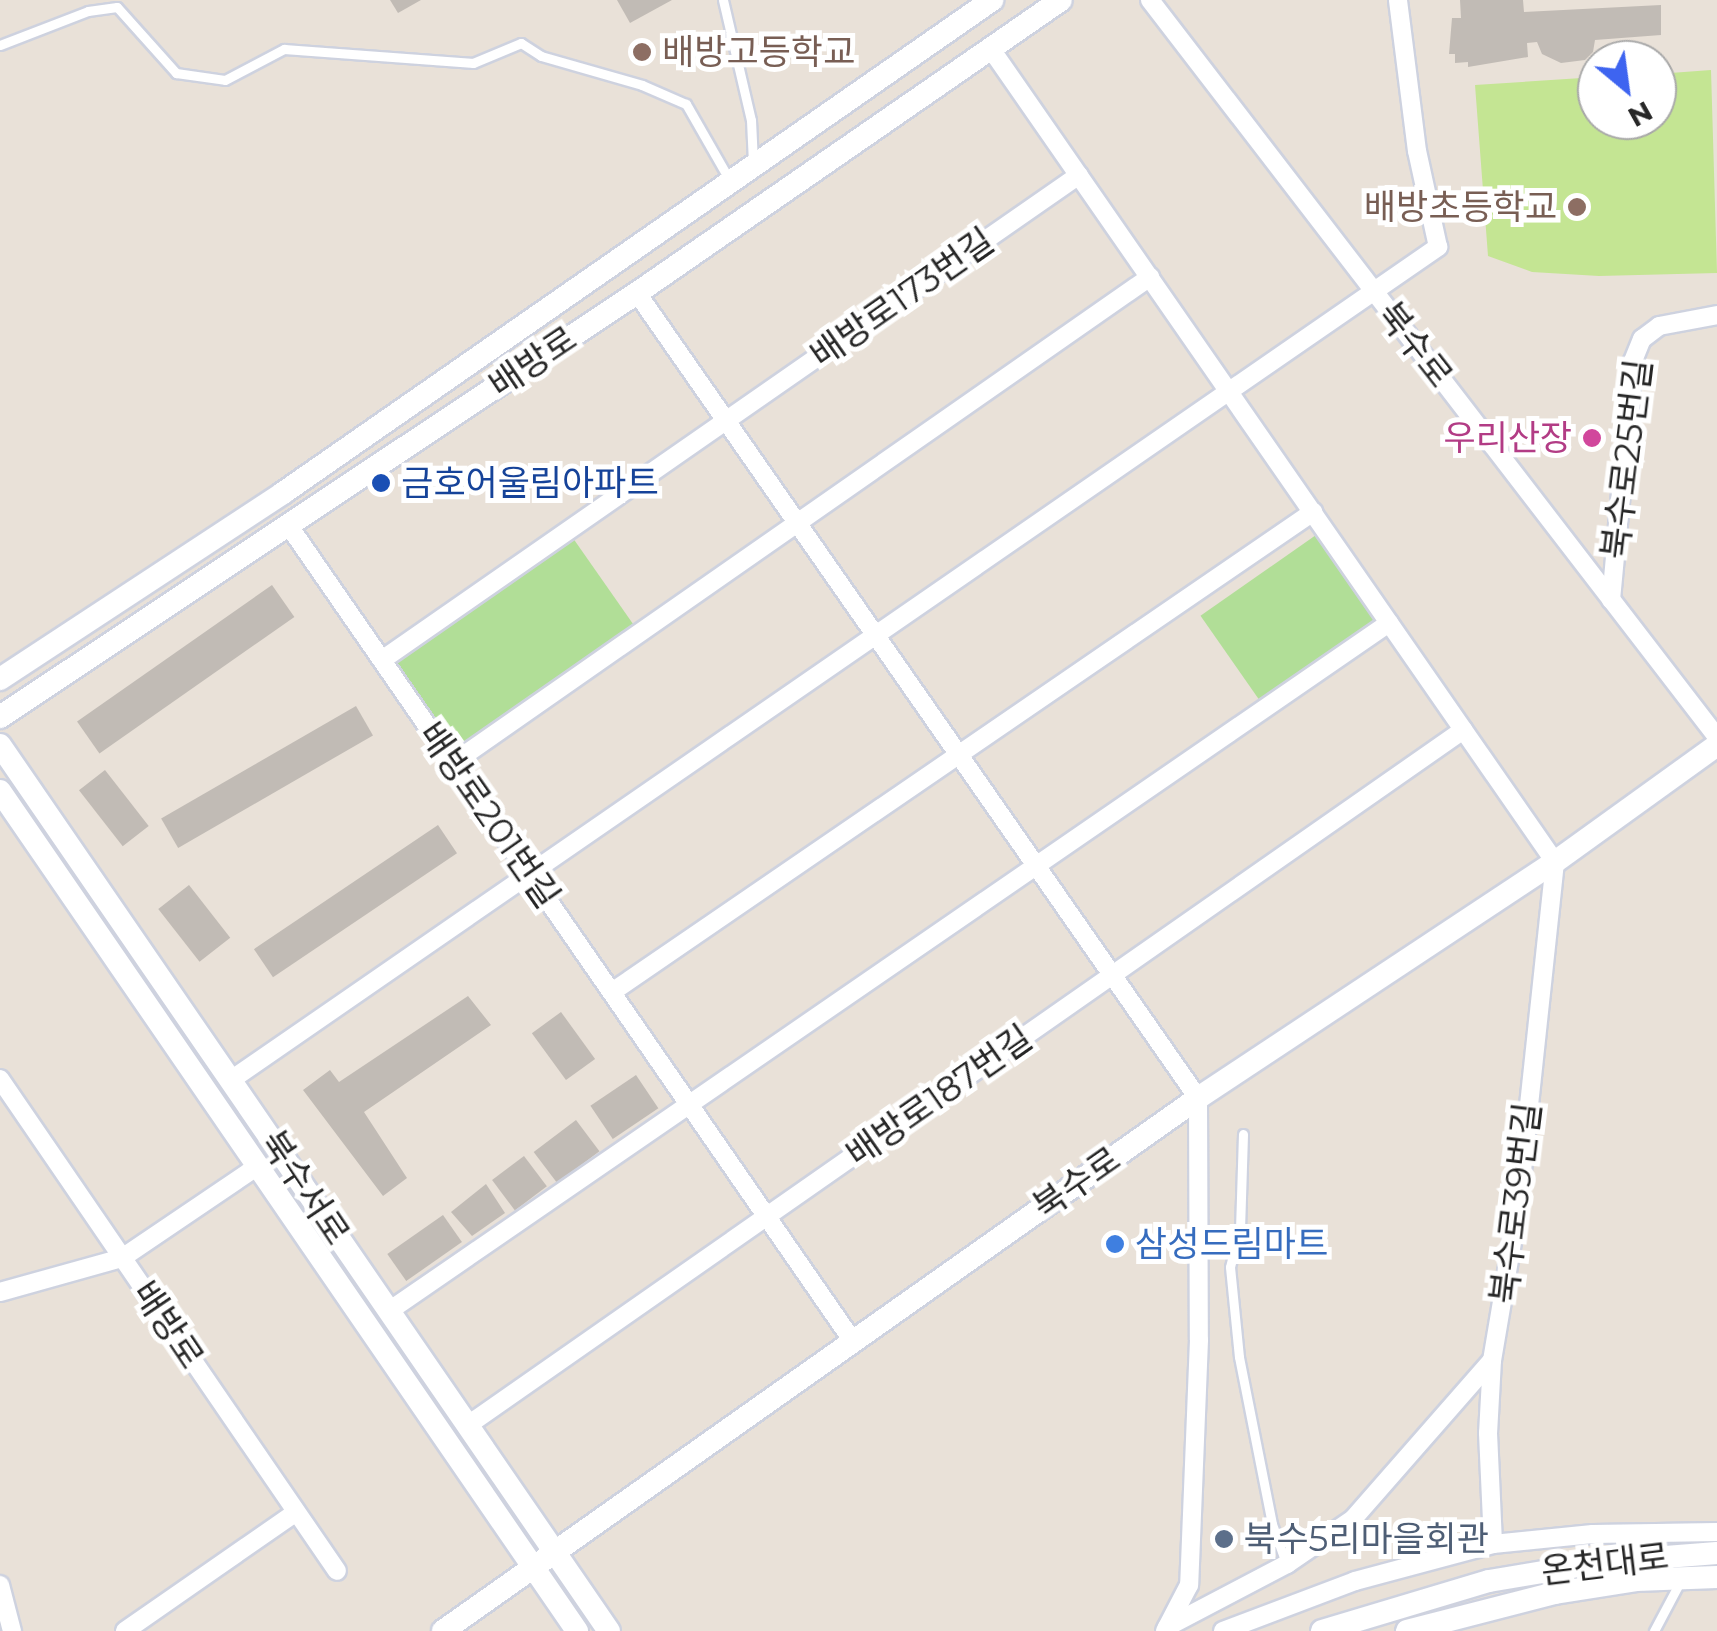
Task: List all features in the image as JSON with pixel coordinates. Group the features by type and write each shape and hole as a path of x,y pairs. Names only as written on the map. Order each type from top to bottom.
{"street":[{"name":"배방로","path":"0,679 283,493 992,0"},
{"name":"배방로","path":"0,717 636,293 1061,0"},
{"name":"북수로","path":"1150,0 1717,737"},
{"path":"231,1080 1438,247 1417,151 1398,0"},
{"path":"992,49 1555,862"},
{"name":"배방로173번길","path":"726,421 1079,175"},
{"path":"453,763 1150,277"},
{"path":"636,293 1198,1098 1199,1340 1190,1585 1166,1629"},
{"name":"북수로25번길","path":"1611,600 1633,361 1642,339 1658,326 1717,316"},
{"path":"382,660 726,421"},
{"path":"612,992 1313,512"},
{"name":"배방로201번길","path":"289,526 852,1340"},
{"path":"389,1310 1389,622"},
{"path":"1112,975 1464,730"},
{"name":"북수서로","path":"0,745 609,1631"},
{"name":"북수로","path":"443,1631 1198,1098 1555,862 1717,745"},
{"name":"북수서로","path":"0,791 577,1631"},
{"name":"북수로39번길","path":"1493,1544 1488,1432 1492,1360 1518,1207 1555,862"},
{"name":"배방로187번길","path":"766,1216 1112,975"},
{"name":"배방로","path":"0,1079 337,1571"},
{"path":"0,1292 122,1258 258,1166"},
{"path":"468,1424 766,1216"},
{"path":"1166,1629 1287,1564 1353,1519 1492,1360"},
{"path":"126,1631 296,1512"},
{"path":"1223,1631 1355,1581 1493,1544 1593,1534 1714,1544"},
{"path":"1683,1578 1714,1544"},
{"name":"온천대로","path":"1322,1631 1488,1580 1714,1544"},
{"name":"온천대로","path":"1407,1631 1556,1593 1717,1577"},
{"path":"0,1585 12,1631"}],"lane":[{"path":"723,0 752,120 754,166"},
{"path":"0,46 88,11 117,8 176,73 226,80 284,48 472,63 522,43 541,56 642,85 686,104 730,182"},
{"path":"1242,1134 1240,1228 1230,1267 1239,1357 1272,1524 1287,1564"},
{"path":"1654,1631 1683,1578"}],"green space":[{"path":"1711,70 1717,273 1599,276 1532,272 1488,256 1475,85 1577,78 1577,140 1677,140 1677,73"},
{"path":"568,531 636,628 446,760 379,663"},
{"path":"1316,535 1376,621 1261,702 1200,616"}],"building":[{"path":"390,0 421,0 398,13"},
{"name":"배방고등학교","path":"617,0 672,0 630,23"},
{"path":"1460,0 1523,0 1524,12 1661,5 1661,35 1577,40 1577,61 1561,63 1542,54 1537,42 1527,43 1528,57 1468,67 1468,62 1455,63 1455,54 1449,54 1452,18 1461,18"},
{"path":"272,585 294,617 99,753 77,722"},
{"path":"356,706 373,735 178,848 161,818"},
{"path":"105,770 149,826 123,846 79,790"},
{"path":"438,825 457,853 273,977 254,949"},
{"path":"189,885 230,938 200,962 158,909"},
{"path":"468,996 491,1025 364,1112 407,1178 383,1196 303,1090 330,1070 339,1082"},
{"path":"561,1012 595,1059 566,1080 532,1033"},
{"path":"636,1075 658,1108 613,1139 590,1106"},
{"path":"576,1120 599,1151 557,1183 534,1152"},
{"path":"524,1156 547,1186 515,1210 492,1180"},
{"path":"486,1184 505,1213 472,1236 451,1212"},
{"path":"443,1215 462,1242 406,1281 387,1254"}],"place":[{"name":"배방고등학교","path":"642,52"},
{"name":"배방초등학교","path":"1577,207"},
{"name":"우리산장","path":"1592,438"},
{"name":"금호어울림아파트","path":"381,483"},
{"name":"삼성드림마트","path":"1115,1244"},
{"name":"북수5리마을회관","path":"1224,1539"}]}
